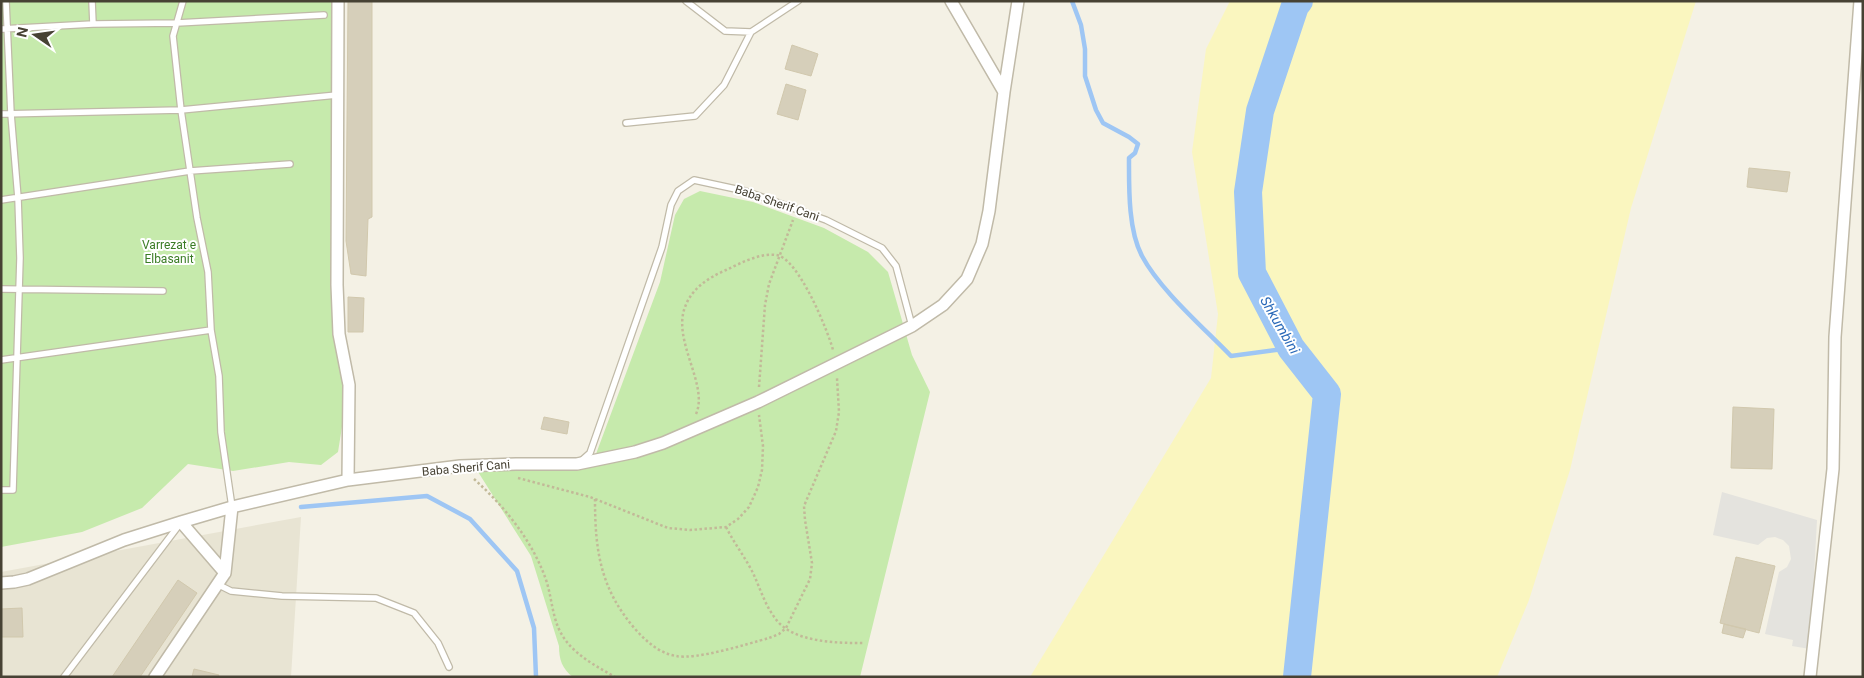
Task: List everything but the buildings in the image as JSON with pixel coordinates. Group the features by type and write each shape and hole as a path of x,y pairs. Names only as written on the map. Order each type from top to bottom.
{"street":[{"path":"338,1 337,295 339,334 349,385 348,480"},
{"path":"951,1 1004,92"},
{"path":"577,464 635,452 663,443 758,402 836,362 887,340 943,305 967,279 982,244 989,211 1018,1"},
{"path":"1810,677 1833,469 1835,337 1860,1"},
{"name":"Baba Sherif Cani","path":"1,583 28,579 124,540 181,522 232,507 348,480 460,466 577,464"},
{"path":"155,677 225,572 232,507"},
{"path":"181,522 225,572"}],"lane":[{"path":"1,490 13,490 19,289 18,198 4,28 6,1"},
{"path":"92,1 93,24"},
{"path":"183,1 173,36 190,171 208,272 211,330 220,376 220,432 232,507"},
{"path":"686,1 725,31 751,32"},
{"path":"626,123 695,116 724,85 751,32 798,1"},
{"path":"4,28 177,23 324,15"},
{"path":"1,114 181,110 337,95"},
{"path":"1,200 190,171 290,164"},
{"name":"Baba Sherif Cani","path":"577,464 590,453 662,247 671,205 678,191 694,180 745,191 826,220 882,248 896,266 912,326"},
{"path":"1,289 164,291"},
{"path":"1,360 211,330"},
{"path":"64,677 181,522"},
{"path":"217,584 231,591 282,596 376,598 414,613 438,643 449,667"}],"path":[{"path":"595,499 598,558 604,579 620,609 651,646 670,655 692,657 769,638 786,628 810,579 812,563 804,506 836,431 839,412 836,362 823,319 795,271 778,255 751,259 723,271 702,283 690,295 684,308 682,328 700,399 694,417"},
{"path":"460,466 493,497 514,522 528,543 545,577 558,627 564,640 577,654 615,677"},
{"path":"726,527 753,573 776,620 799,635 818,640 838,643 864,643"}],"shaded area":[{"path":"1722,492 1817,520 1810,649 1792,646 1793,640 1765,634 1779,572 1787,567 1791,559 1789,546 1783,540 1775,537 1767,538 1758,545 1713,535"},
{"path":"301,517 291,677 1,677 1,572"}],"green space":[{"name":"Varrezat e Elbasanit","path":"1,1 334,1 337,294 345,408 338,452 321,465 289,462 233,471 188,464 142,508 82,532 1,547"},
{"path":"700,191 753,202 824,228 868,252 888,272 912,355 930,392 860,677 573,677 566,671 562,663 559,646 531,556 475,467 593,462 660,282 675,215 684,199"}],"sand":[{"name":"Shkumbini","path":"1230,1 1696,1 1631,208 1570,470 1529,600 1497,677 1030,677 1211,378 1218,314 1192,152 1206,49"}],"waterway":[{"path":"1072,1 1081,25 1085,49 1085,76 1096,110 1103,123 1138,144 1135,153 1129,158 1130,208 1137,246 1150,269 1171,295 1231,356 1291,348"},
{"name":"Shkumbini","path":"1297,677 1327,394 1291,348 1252,273 1248,192 1260,111 1295,6 1299,1"},
{"path":"301,507 427,496 470,519 517,571 534,628 536,677"}]}
